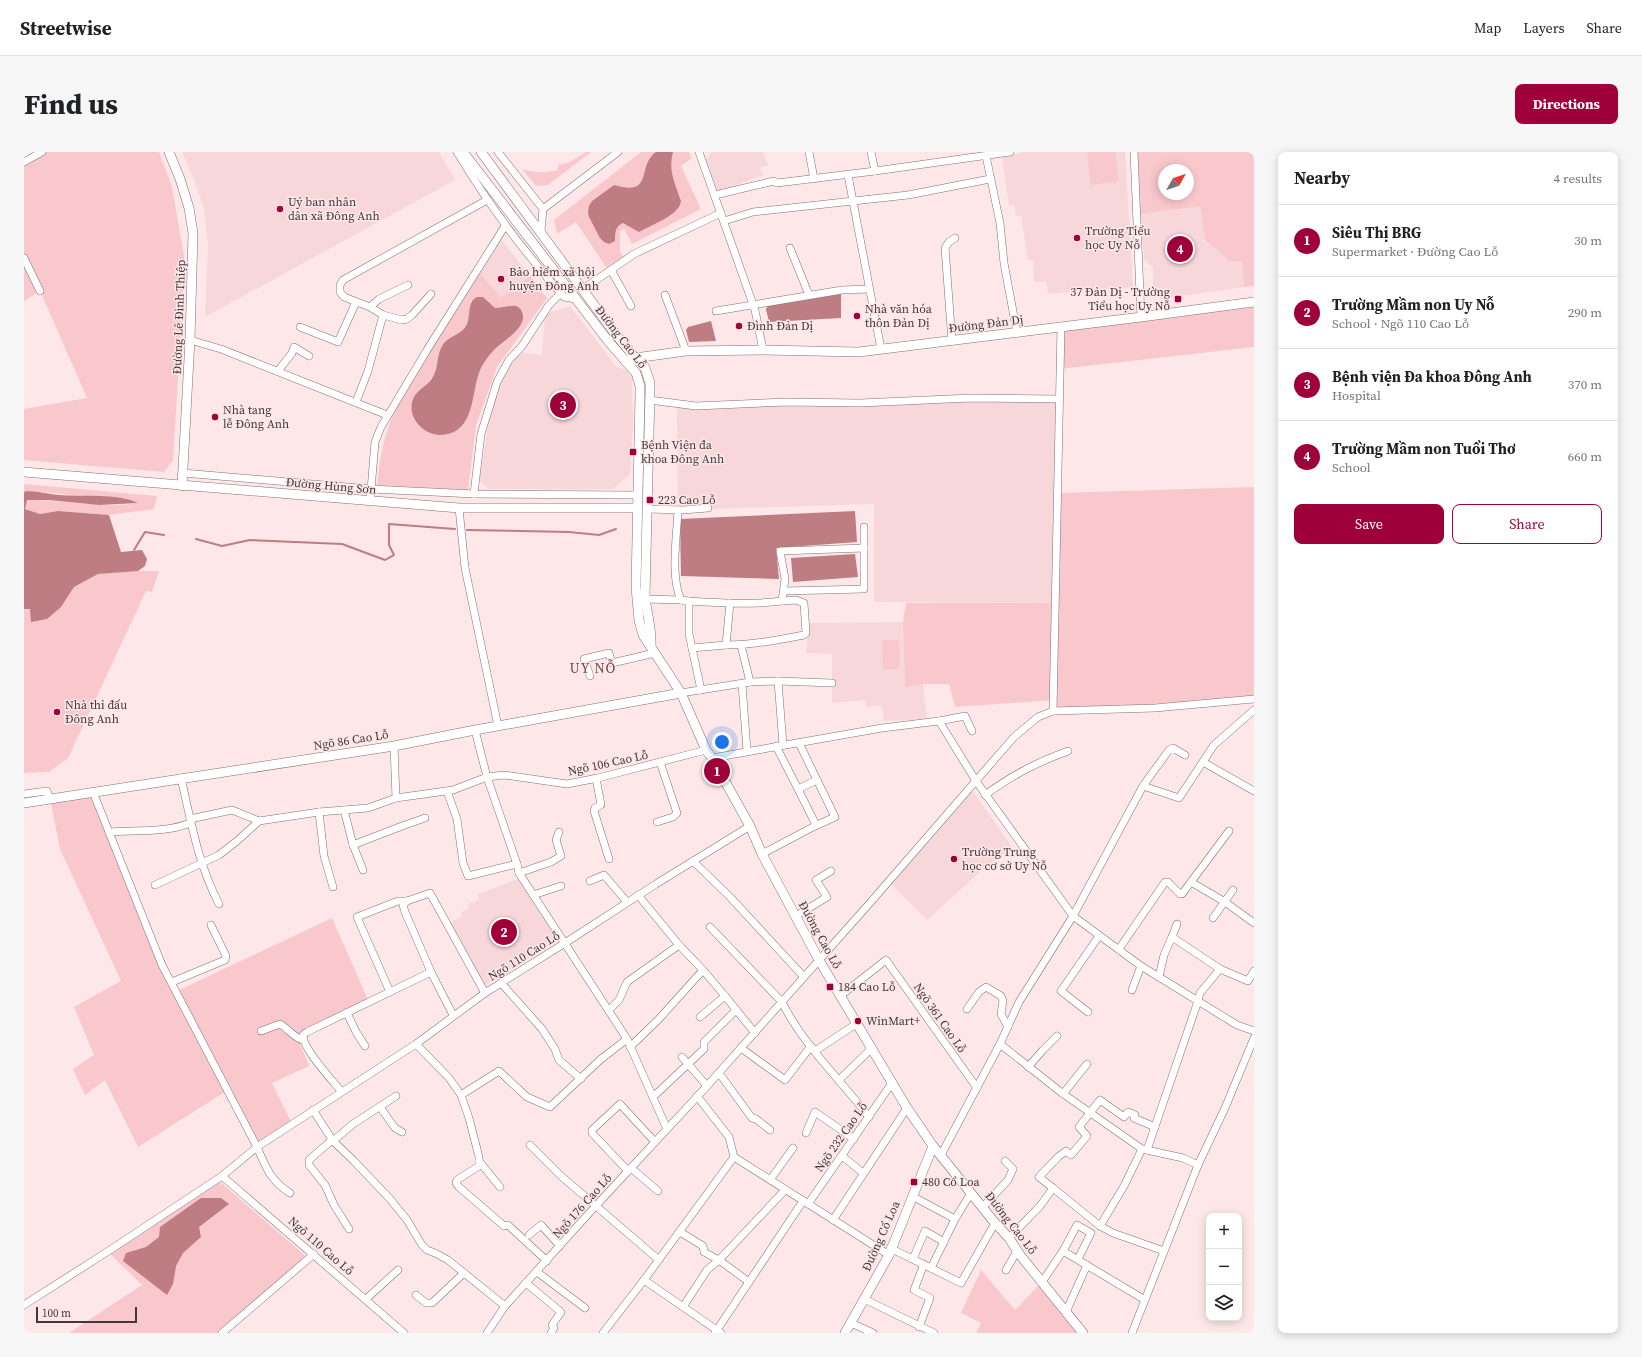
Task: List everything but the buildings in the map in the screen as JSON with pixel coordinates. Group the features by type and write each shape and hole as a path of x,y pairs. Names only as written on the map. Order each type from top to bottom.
{"street":[{"name":"Đường Lê Đình Thiệp","path":"169,152 180,179 189,208 193,232 190,340 182,486"},
{"path":"457,152 505,226 564,297 576,299"},
{"name":"Đường Cao Lỗ","path":"463,152 609,342 630,360 645,368 648,375 649,400 646,599 648,618 652,632 653,650"},
{"name":"Đường Cao Lỗ","path":"481,152 583,289 630,360 636,373 640,386 637,495 637,604 643,635 680,693 706,750 750,826 762,854 819,960 907,1108 933,1146 942,1155 995,1223 1009,1238 1017,1251 1083,1333"},
{"path":"498,152 543,209 541,231"},
{"path":"543,209 618,152"},
{"path":"699,152 754,307 760,329 763,350"},
{"path":"809,152 814,179"},
{"path":"871,152 875,171"},
{"path":"715,195 774,181 777,183 848,175 1010,152"},
{"path":"1134,152 1141,317"},
{"path":"24,162 37,153"},
{"path":"986,156 1000,223 1004,263 1017,333"},
{"path":"848,175 881,350"},
{"path":"724,221 753,212 908,195 990,179"},
{"path":"431,294 407,319 402,320 384,315 370,307 344,297 340,292 340,285 342,280 487,200"},
{"path":"583,289 634,254 721,213"},
{"path":"370,502 375,442 387,415 505,226"},
{"path":"952,341 945,248 949,242 955,238"},
{"path":"528,254 536,247"},
{"path":"790,248 809,295"},
{"path":"24,258 40,291"},
{"path":"611,270 631,306"},
{"path":"370,307 379,299 408,285"},
{"path":"716,311 754,307 809,295 842,290 869,289"},
{"path":"474,494 481,434 497,382 509,360 522,346 549,306 561,293"},
{"path":"665,295 686,351"},
{"path":"300,327 338,342 356,302"},
{"name":"Đường Đản Dị","path":"630,360 686,351 763,350 859,352 881,350 1254,302"},
{"path":"356,402 368,371 384,315"},
{"path":"1061,327 1053,711 1155,708 1254,699"},
{"path":"190,340 221,349 387,415"},
{"path":"278,371 292,353 294,347 309,356"},
{"path":"649,400 696,406 780,402 860,403 971,398 1059,398"},
{"name":"Đường Hùng Sơn","path":"24,472 370,502 459,508 637,508"},
{"path":"183,473 371,488 474,494 637,495"},
{"path":"459,508 465,568 498,726"},
{"path":"647,509 678,510 708,508"},
{"path":"678,510 675,566 677,589 685,601 689,634 701,690"},
{"path":"784,591 864,589 864,527"},
{"path":"782,601 784,579 780,551 864,548"},
{"path":"646,599 730,603 768,603 796,600 804,603 806,633 804,635 770,642 692,648"},
{"path":"726,645 730,603"},
{"path":"741,645 750,682"},
{"path":"590,676 584,659 609,653 612,663 653,650"},
{"path":"778,681 779,746 816,825"},
{"path":"680,693 750,682 778,681 832,683"},
{"path":"742,684 747,751"},
{"name":"Ngõ 86 Cao Lỗ","path":"24,803 394,746 680,693"},
{"path":"1143,786 1179,798 1214,745 1254,710"},
{"name":"Ngõ 176 Cao Lỗ","path":"487,1333 505,1306 596,1205 719,1073 1014,737 1038,717 1053,711"},
{"path":"712,758 882,728 939,721 965,716 972,731"},
{"path":"939,721 976,782 1073,916 1141,966 1237,1026 1254,1031"},
{"path":"474,730 487,777 519,873 566,943 627,1039 667,1129"},
{"path":"762,854 816,825 835,817 799,742"},
{"path":"394,746 396,798"},
{"path":"942,1155 1000,1044 1019,1002 1073,916 1143,786 1169,750 1174,748 1185,755"},
{"name":"Ngõ 106 Cao Lỗ","path":"319,812 368,808 396,798 447,791 487,777 504,775 567,784 706,750"},
{"path":"985,795 1014,775 1040,761 1068,751"},
{"path":"656,822 673,817 677,813 660,762"},
{"path":"1203,762 1254,791"},
{"path":"181,778 201,863 219,904"},
{"path":"596,778 601,804 594,810 609,859"},
{"path":"798,789 817,780"},
{"path":"24,794 48,791 50,799"},
{"path":"447,791 457,819 463,864 468,876 517,864"},
{"path":"93,792 157,954 257,1147 268,1172 281,1187 290,1193"},
{"path":"109,832 157,830 183,826 190,821 232,810 259,821 319,812 324,856 333,887"},
{"path":"344,810 353,845 363,870"},
{"path":"353,845 425,818"},
{"path":"155,885 219,855 259,821"},
{"name":"Ngõ 110 Cao Lỗ","path":"24,1306 222,1176 257,1147 416,1044 485,993 566,943 638,895 750,826"},
{"path":"1119,949 1165,882 1168,882 1181,894 1229,831"},
{"path":"519,873 551,862 561,856 556,840 559,832"},
{"path":"693,861 730,897 804,977"},
{"path":"796,916 827,897 816,880 831,871"},
{"path":"590,881 604,875 627,902"},
{"path":"1191,882 1225,902 1254,923"},
{"path":"533,895 561,886"},
{"path":"1213,918 1233,890"},
{"path":"390,992 357,917 398,901 406,901 430,892 485,993"},
{"path":"638,895 679,945 704,970 754,1033"},
{"path":"406,901 403,905 405,912 431,972 454,1015"},
{"path":"1159,977 1164,955 1177,924"},
{"path":"172,982 225,960 226,956 211,925"},
{"path":"710,927 782,1002 788,1014 813,1048 869,1117"},
{"path":"1088,1012 1061,991 1099,936"},
{"path":"1172,937 1220,969 1248,982 1254,971"},
{"path":"609,1010 619,1000 627,982 679,945"},
{"name":"Ngõ 361 Cao Lỗ","path":"840,996 886,960 977,1088"},
{"path":"1132,990 1141,966"},
{"path":"1100,1226 1124,1186 1155,1127 1200,993 1220,969"},
{"path":"630,1046 658,1020 704,970"},
{"path":"302,1040 303,1035 306,1032 431,972"},
{"path":"501,983 542,1029 555,1049 559,1060 581,1079"},
{"path":"967,1009 979,992 986,987 1001,996 1003,1001 1001,1014 1008,1026"},
{"path":"700,1017 725,996"},
{"path":"653,1097 704,1049 704,1042 736,1010"},
{"path":"347,1013 365,1046"},
{"path":"261,1031 280,1024 288,1029 298,1039 302,1040 318,1065 341,1092"},
{"path":"741,1048 785,1080 813,1048 856,1024"},
{"path":"1028,1067 1042,1050 1057,1036"},
{"path":"1132,1333 1198,1165 1254,1038"},
{"path":"461,1095 499,1071 527,1097 550,1107 601,1059 627,1039"},
{"path":"416,1044 449,1078 461,1095 469,1118 479,1162 500,1187"},
{"path":"1000,1044 1063,1094 1144,1149 1184,1158 1198,1165"},
{"path":"839,1080 871,1049"},
{"path":"682,1057 707,1086"},
{"path":"1063,1094 1087,1064"},
{"path":"719,1073 752,1118 756,1118 770,1130"},
{"name":"Ngõ 232 Cao Lỗ","path":"718,1332 749,1282 842,1156 892,1083"},
{"path":"349,1229 334,1205 325,1185 309,1165 309,1160 353,1124 396,1096"},
{"path":"697,1096 729,1136 734,1158 833,1220 890,1252 913,1259 961,1283 995,1223"},
{"path":"1155,1127 1134,1118 1135,1115 1128,1112 1124,1117 1100,1100 1079,1127 1087,1136 1079,1146 1071,1155 1066,1151 1058,1157 1038,1177 1100,1226 1113,1233 1164,1251"},
{"path":"655,1142 620,1104 592,1130 592,1133 630,1169 658,1191"},
{"path":"380,1107 394,1128 402,1132"},
{"path":"833,1220 907,1108"},
{"path":"313,1110 332,1140 390,1199 407,1220 422,1245 427,1250 435,1252 448,1260 505,1306"},
{"path":"806,1133 815,1112 854,1139"},
{"path":"530,1145 561,1176 659,1260"},
{"name":"Đường Cổ Loa","path":"845,1333 890,1252 933,1146"},
{"path":"770,1180 793,1148"},
{"path":"842,1156 863,1173"},
{"path":"603,1333 734,1158"},
{"path":"983,1207 1008,1180 1013,1169 1005,1161"},
{"path":"479,1162 479,1166 457,1180 456,1183 504,1226 508,1225 547,1261"},
{"name":"Ngõ 110 Cao Lỗ","path":"222,1176 404,1333"},
{"path":"1009,1238 1040,1206 1053,1188"},
{"path":"683,1307 707,1270 719,1260 785,1190"},
{"path":"919,1327 930,1298 914,1290 944,1242 971,1193"},
{"path":"912,1196 956,1220"},
{"path":"529,1235 541,1225 560,1246"},
{"path":"1042,1282 1063,1251 1077,1225 1091,1233 1078,1259"},
{"path":"913,1259 925,1231 944,1242"},
{"path":"680,1232 703,1246 704,1252 719,1260 749,1282"},
{"path":"1006,1270 1017,1251"},
{"path":"1063,1251 1145,1300"},
{"path":"222,1333 314,1254"},
{"path":"1066,1312 1087,1265"},
{"path":"366,1299 398,1270"},
{"path":"536,1272 585,1308"},
{"path":"416,1295 426,1303 432,1303 464,1273"},
{"path":"644,1280 718,1332"},
{"path":"526,1283 561,1312 552,1325 554,1328 551,1333"},
{"path":"864,1299 934,1333"},
{"path":"850,1323 873,1333"}],"shaded area":[{"path":"43,152 159,152 172,187 185,262 173,460 164,472 24,460 24,409 87,398 40,291 24,301 24,162"},
{"path":"182,152 439,152 455,180 205,317 208,247 204,209 194,179"},
{"path":"586,152 591,152 548,185 536,186 522,169 540,172 558,170 558,165 570,162"},
{"path":"641,152 689,152 692,158 681,166 701,209 632,244 624,229 620,231 620,252 623,257 606,267 576,222 557,234 554,220"},
{"path":"656,152 673,152 671,165 681,201 679,206 676,211 670,215 639,232 623,223 620,224 615,233 615,241 609,244 604,242 600,238 589,217 589,206 592,201 614,185 627,188 635,187 640,184 650,158"},
{"path":"712,152 763,152 768,165 760,168 763,175 718,192 706,159"},
{"name":"Trường Tiểu học Uy Nỗ","path":"1025,152 1125,152 1133,287 1048,294 1046,282 1034,282 1033,260 1028,260 1021,216 1016,216 1014,205 1009,205 1002,157"},
{"path":"1087,152 1115,152 1119,181 1091,185"},
{"path":"1134,152 1254,152 1254,286 1244,287 1242,261 1230,261 1205,240 1200,206 1140,214"},
{"path":"1200,205 1205,240 1242,261 1244,287 1161,299 1153,292 1153,267 1144,259 1140,214"},
{"path":"501,239 530,276 501,299 479,272"},
{"path":"479,272 501,298 530,276 547,298 497,367 476,425 468,490 377,485 384,443 393,413"},
{"path":"841,294 841,318 769,322 766,309 768,306"},
{"path":"477,297 483,297 495,308 511,306 518,307 522,312 522,323 513,334 491,353 483,364 478,377 470,410 460,427 452,433 440,435 427,432 421,428 414,417 412,404 414,397 433,377 441,347 448,339 462,331 467,325 471,303"},
{"path":"1254,302 1254,347 1060,369 1061,327"},
{"name":"Bệnh Viện đa khoa Đông Anh","path":"570,306 617,368 625,369 632,378 633,427 630,474 613,489 489,489 479,481 489,421 498,390 510,365 519,352 542,355 545,316 547,313"},
{"path":"711,321 716,341 689,342 686,330 688,327"},
{"path":"1059,399 1055,603 874,602 874,504 678,510 677,404"},
{"path":"24,484 157,496 154,509 109,515 58,511 40,514 25,509 26,500 110,505 138,503 69,495 24,492"},
{"path":"1254,487 1254,697 1053,711 1053,700 955,707 949,684 923,684 905,687 903,622 906,603 1055,603 1057,493"},
{"path":"27,491 58,495 120,498 138,503 99,505 49,500 27,500 25,509 40,514 58,511 109,515 121,552 142,550 147,559 145,566 138,571 98,574 74,587 61,607 47,619 31,622 30,609 24,609 24,492"},
{"path":"855,511 857,542 776,548 779,579 681,576 680,519"},
{"path":"855,554 858,577 793,582 791,558"},
{"name":"Nhà thi đấu Đông Anh","path":"126,571 159,571 152,592 146,591 68,758 49,772 24,773 24,609 61,607 74,587 98,574"},
{"path":"903,622 905,686 923,684 927,719 884,721 882,706 866,707 865,700 832,703 832,654 806,653 809,623"},
{"path":"882,640 899,640 899,669 883,669"},
{"name":"Trường Trung học cơ sở Uy Nỗ","path":"972,790 1012,847 981,871 927,920 891,884"},
{"path":"93,792 177,991 332,918 369,1002 298,1039 309,1066 272,1083 292,1124 256,1144 228,1090 138,1147 105,1080 85,1095 73,1069 94,1055 74,1007 121,981 60,849 50,799"},
{"path":"518,879 558,940 483,986 450,923 462,916 461,912 469,909 468,904 479,900 478,894"},
{"path":"217,1179 309,1259 221,1333 69,1333 142,1285 108,1252"},
{"path":"201,1198 221,1198 229,1204 199,1227 201,1237 183,1253 176,1266 173,1284 167,1295 123,1261 126,1253 146,1247 159,1237 160,1227"},
{"path":"981,1270 1015,1310 1042,1282 1083,1333 976,1333 981,1323 961,1313"}],"waterway":[{"path":"196,539 222,546 250,540 342,544 385,560 394,555 389,545 389,524 455,529"},
{"path":"467,530 569,532 599,535 616,529"},
{"path":"134,550 145,532 164,535"}],"place":[{"name":"Uỷ ban nhân dân xã Đông Anh","path":"280,209"},
{"name":"Trường Tiểu học Uy Nỗ","path":"1077,238"},
{"name":"Trường Mầm non Tuổi Thơ","path":"1180,249"},
{"name":"Bảo hiểm xã hội huyện Đông Anh","path":"501,279"},
{"name":"37 Đản Dị - Trường Tiểu học Uy Nỗ","path":"1178,299"},
{"name":"Nhà văn hóa thôn Đản Dị","path":"857,316"},
{"name":"Đình Đản Dị","path":"739,326"},
{"name":"Bệnh viện Đa khoa Đông Anh","path":"563,405"},
{"name":"Nhà tang lễ Đông Anh","path":"215,417"},
{"name":"Bệnh Viện đa khoa Đông Anh","path":"633,452"},
{"name":"223 Cao Lỗ","path":"650,500"},
{"name":"Nhà thi đấu Đông Anh","path":"57,712"},
{"name":"Siêu Thị BRG","path":"717,771"},
{"name":"Trường Trung học cơ sở Uy Nỗ","path":"954,859"},
{"name":"Trường Mầm non Uy Nỗ","path":"504,932"},
{"name":"184 Cao Lỗ","path":"830,987"},
{"name":"WinMart+","path":"858,1021"},
{"name":"480 Cổ Loa","path":"914,1182"}],"district":[{"name":"UY NỖ","path":"593,668"}]}
